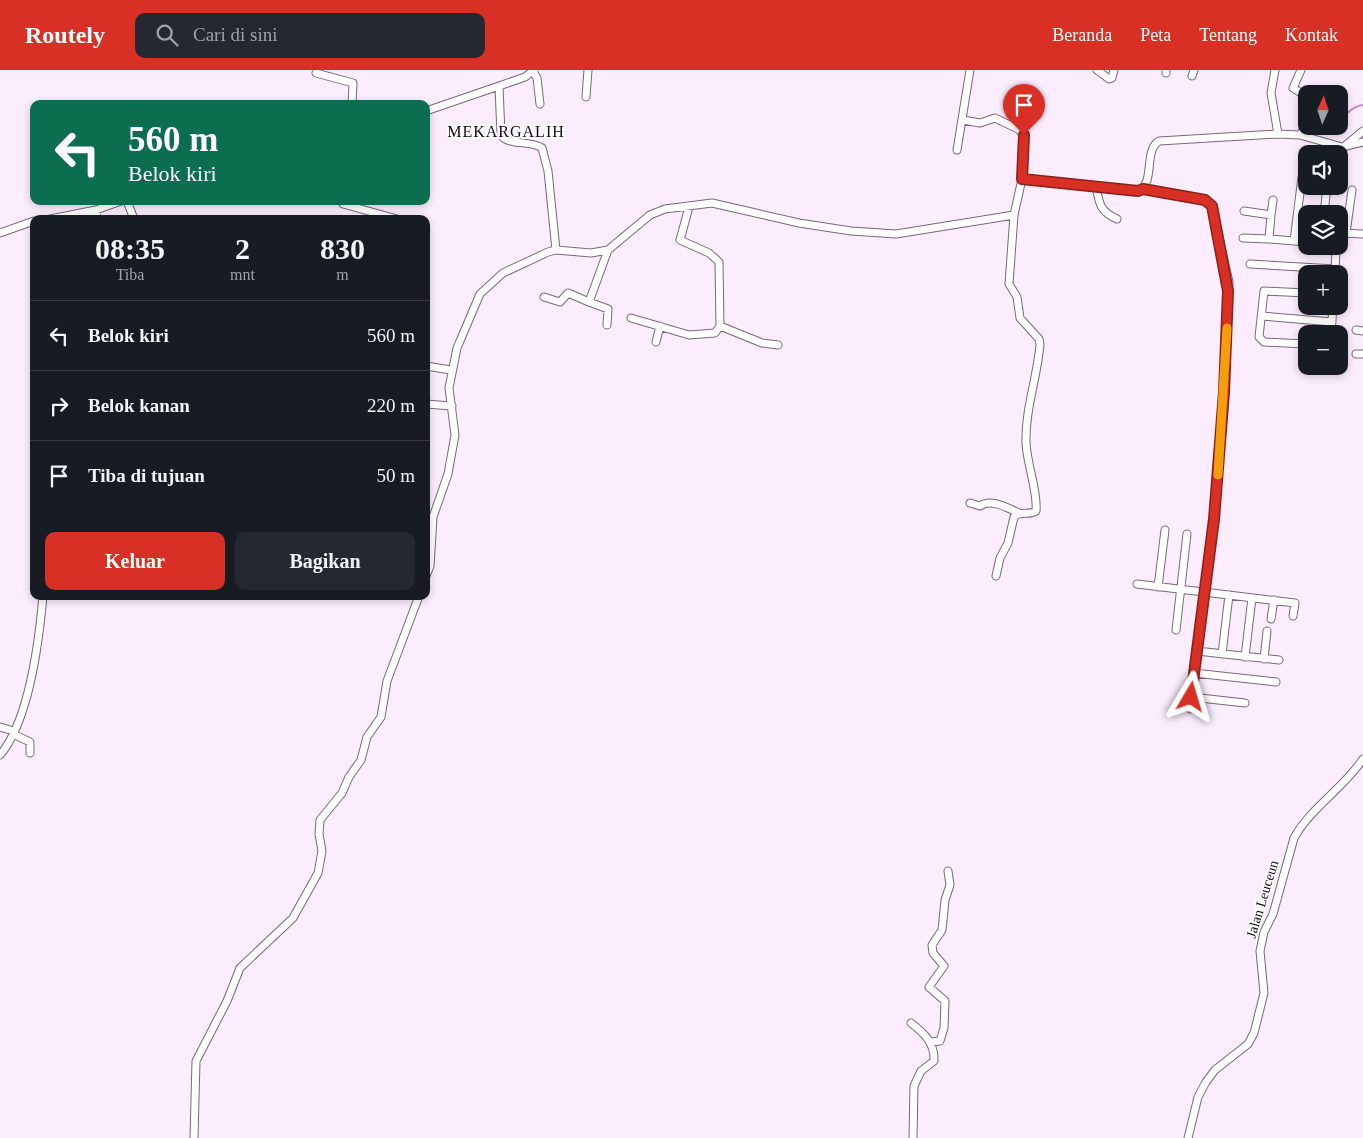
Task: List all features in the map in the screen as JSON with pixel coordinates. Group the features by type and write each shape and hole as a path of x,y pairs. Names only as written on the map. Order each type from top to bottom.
{"street":[{"path":"430,110 525,77 533,70 537,78 540,104"},
{"path":"586,97 588,70"},
{"path":"956,150 963,120 970,70"},
{"path":"1097,70 1109,79 1112,78 1114,70"},
{"path":"1276,70 1271,93 1278,134"},
{"path":"1298,91 1293,88 1301,70"},
{"path":"316,73 353,83 352,100"},
{"path":"499,86 502,138 534,144 542,148 548,171 556,250"},
{"path":"963,120 978,123 995,118 1018,129 1024,135 1022,179 1014,215 1009,284 1018,297 1020,318 1039,339 1040,345 1026,422 1029,472 1037,503 1036,511 1019,513 993,503 987,502 980,506 970,503"},
{"path":"1347,145 1363,130"},
{"path":"1143,189 1146,185 1153,147 1159,140 1278,134 1298,135"},
{"path":"1300,135 1338,145"},
{"path":"1348,146 1363,142"},
{"path":"1022,179 1138,191 1143,189 1205,200 1212,206 1228,282 1220,448 1205,592 1190,709"},
{"path":"1096,186 1100,207 1107,215 1117,219"},
{"path":"1348,208 1352,190"},
{"path":"1294,241 1300,195"},
{"path":"1269,239 1273,200"},
{"path":"430,560 433,517 448,474 456,435 449,388 451,370 457,348 480,294 503,273 556,250 591,253 608,250 650,215 665,209 718,204 753,214 799,223 851,231 896,234 1014,215"},
{"path":"70,215 110,205"},
{"path":"347,205 383,215"},
{"path":"631,318 692,336 714,333 720,326 719,262 709,253 680,240 689,207"},
{"path":"96,210 97,215"},
{"path":"1244,212 1271,215"},
{"path":"0,233 30,223"},
{"path":"1348,235 1363,234"},
{"path":"1243,238 1298,241"},
{"path":"590,302 608,250"},
{"path":"1250,264 1298,268"},
{"path":"1298,293 1264,291 1259,337 1261,341 1298,343"},
{"path":"544,297 560,302 568,293 608,309 607,325"},
{"path":"1332,315 1332,325"},
{"path":"1262,316 1332,322"},
{"path":"656,342 660,326"},
{"path":"720,326 762,343 778,345"},
{"path":"430,367 451,370"},
{"path":"430,404 452,406"},
{"path":"996,576 1000,558 1008,543 1014,517 1019,513"},
{"path":"1158,587 1164,530"},
{"path":"1176,630 1187,534"},
{"path":"1137,584 1295,603 1293,616"},
{"path":"1222,654 1229,595"},
{"path":"1245,656 1252,598"},
{"path":"0,755 14,733 23,713 30,686 42,600"},
{"path":"194,1138 196,1061 227,1001 240,968 293,918 318,874 322,851 319,834 320,820 342,792 348,777 361,760 367,736 381,717 387,681 417,600"},
{"path":"1271,619 1274,600"},
{"path":"1264,659 1267,631"},
{"path":"1197,651 1279,660"},
{"path":"1194,673 1276,682"},
{"path":"1191,697 1245,703"},
{"path":"0,727 28,740 30,753"},
{"name":"Jalan Leuceun","path":"1188,1138 1198,1097 1206,1082 1215,1070 1248,1044 1254,1033 1264,993 1260,951 1264,932 1272,914 1294,838 1300,827 1348,778 1363,758"},
{"path":"931,1042 940,1041 944,1028 945,1001 929,987 944,966 933,953 932,945 942,930 945,900 950,885 948,871"},
{"path":"911,1023 931,1042 934,1060 921,1071 914,1086 913,1138"}],"waterway":[{"path":"1348,113 1355,107 1363,105"}],"slow traffic":[{"path":"1218,475 1227,328"}],"district":[{"name":"MEKARGALIH","path":"506,131"}],"route":[{"path":"1024,135 1022,179 1138,191 1143,189 1205,200 1212,206 1228,277 1224,392 1214,519 1191,697"}]}
